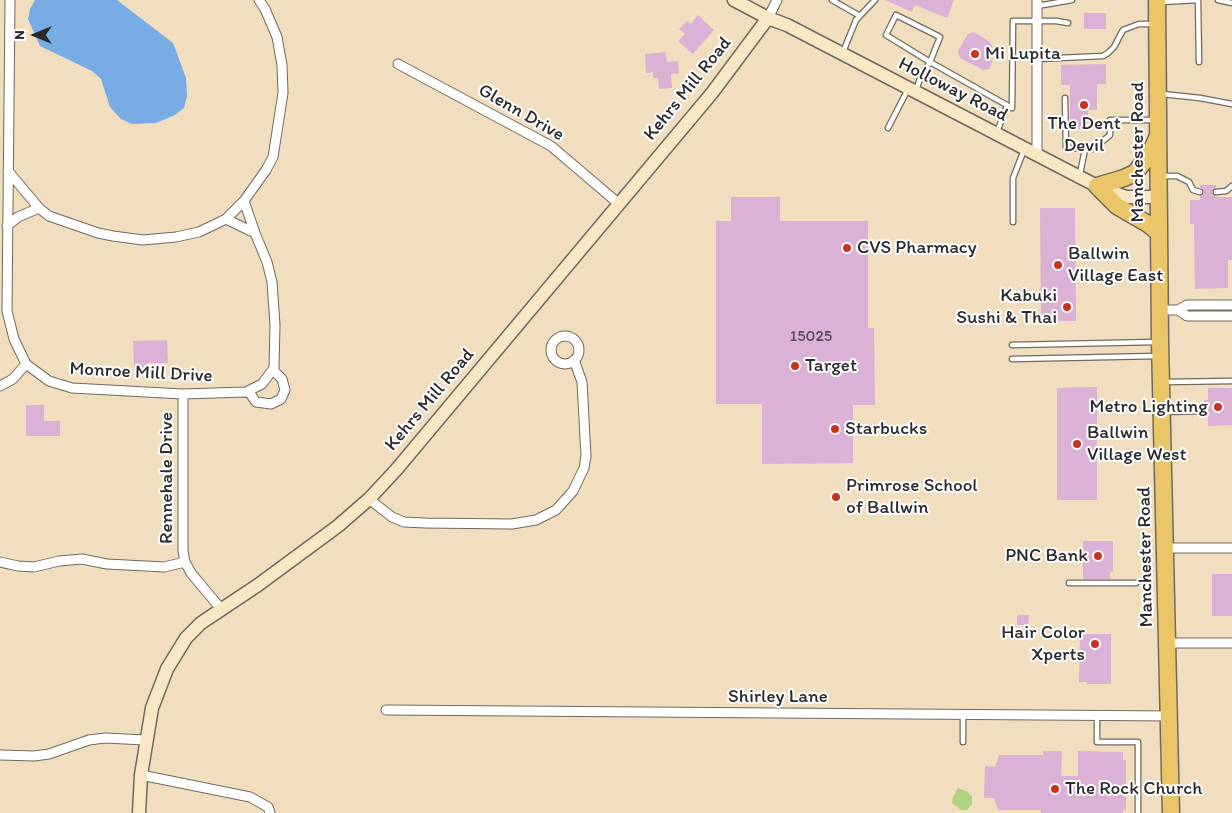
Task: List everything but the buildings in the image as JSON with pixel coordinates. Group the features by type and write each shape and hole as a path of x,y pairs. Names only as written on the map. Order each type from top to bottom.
{"highway":[{"name":"Manchester Road","path":"1157,1 1161,382 1171,813"},
{"path":"1158,128 1150,154 1135,173 1097,186 1117,206 1148,224 1159,233"}],"street":[{"path":"0,386 13,379 26,364 14,339 7,311 10,0"},
{"path":"8,171 48,216 98,233 143,240 176,237 198,232 226,219 244,201 266,170 272,157 283,93 282,65 277,38 265,9 259,0"},
{"name":"Holloway Road","path":"734,0 842,53 1037,154 1079,178 1126,197 1158,196"},
{"name":"Kehrs Mill Road","path":"139,813 140,775 152,708 175,653 186,638 201,623 258,585 338,526 369,499 396,470 712,93 768,18 777,0"},
{"path":"1037,3 1037,154"},
{"name":"Glenn Drive","path":"398,64 551,146 618,203"},
{"path":"244,201 267,262 272,282 274,325 273,370 282,379 284,390 281,399 271,404 256,402 249,392"},
{"path":"7,226 18,217 39,208"},
{"path":"226,219 255,233"},
{"path":"1160,310 1178,310 1187,305 1232,305"},
{"path":"1178,310 1187,316 1232,316"},
{"path":"369,499 392,517 404,522 512,524 536,520 556,510 574,491 584,468 586,456 582,382 574,360"},
{"name":"Monroe Mill Drive","path":"26,364 49,381 72,388 183,394 249,392 262,384 273,370"},
{"name":"Rennehale Drive","path":"183,394 183,551 185,562"},
{"path":"1166,548 1232,548"},
{"path":"0,562 18,566 34,566 82,559 107,564 164,567 185,562 221,609"},
{"path":"1168,643 1232,643"},
{"name":"Shirley Lane","path":"386,710 1170,716"},
{"path":"0,755 34,756 49,754 89,740 105,738 146,740"},
{"path":"140,775 250,796 268,807 270,813"}],"lane":[{"path":"832,0 860,16"},
{"path":"842,53 856,20 876,0"},
{"path":"1037,3 1072,0"},
{"path":"1157,1 1198,0 1199,62"},
{"path":"1218,0 1232,3"},
{"path":"888,128 930,62 940,37 896,14 886,35 930,62 1012,108 1012,21 1056,21 1068,23"},
{"path":"1037,59 1103,56 1108,54 1114,47 1123,30 1139,24 1157,24"},
{"path":"1158,93 1232,104"},
{"path":"1065,98 1066,148 1092,149 1110,135 1110,120 1158,128"},
{"path":"996,133 1007,106"},
{"path":"1013,222 1013,178 1025,148"},
{"path":"1079,178 1085,149"},
{"path":"1158,176 1177,176 1189,182 1193,190 1200,192"},
{"path":"1216,192 1226,191 1232,186"},
{"path":"1012,345 1161,349"},
{"path":"1012,359 1161,349"},
{"path":"1161,382 1232,381"},
{"path":"1162,412 1202,411"},
{"path":"1069,583 1136,583"},
{"path":"963,714 963,742"},
{"path":"1097,716 1097,742 1138,742 1138,813"}],"green space":[{"path":"958,788 968,792 972,797 972,804 967,810 961,810 952,803"}],"water":[{"path":"35,0 117,0 173,43 186,78 187,96 184,108 175,115 156,123 132,124 121,119 110,107 101,79 92,71 40,46 28,19 30,9"}],"place":[{"name":"Mi Lupita","path":"975,54"},
{"name":"The Dent Devil","path":"1084,105"},
{"name":"CVS Pharmacy","path":"847,248"},
{"name":"Ballwin Village East","path":"1058,265"},
{"name":"Kabuki Sushi & Thai","path":"1067,307"},
{"name":"Target","path":"795,366"},
{"name":"Metro Lighting","path":"1218,407"},
{"name":"Starbucks","path":"835,429"},
{"name":"Ballwin Village West","path":"1077,444"},
{"name":"Primrose School of Ballwin","path":"836,497"},
{"name":"PNC Bank","path":"1098,556"},
{"name":"Hair Color Xperts","path":"1095,644"},
{"name":"The Rock Church","path":"1055,789"}]}
